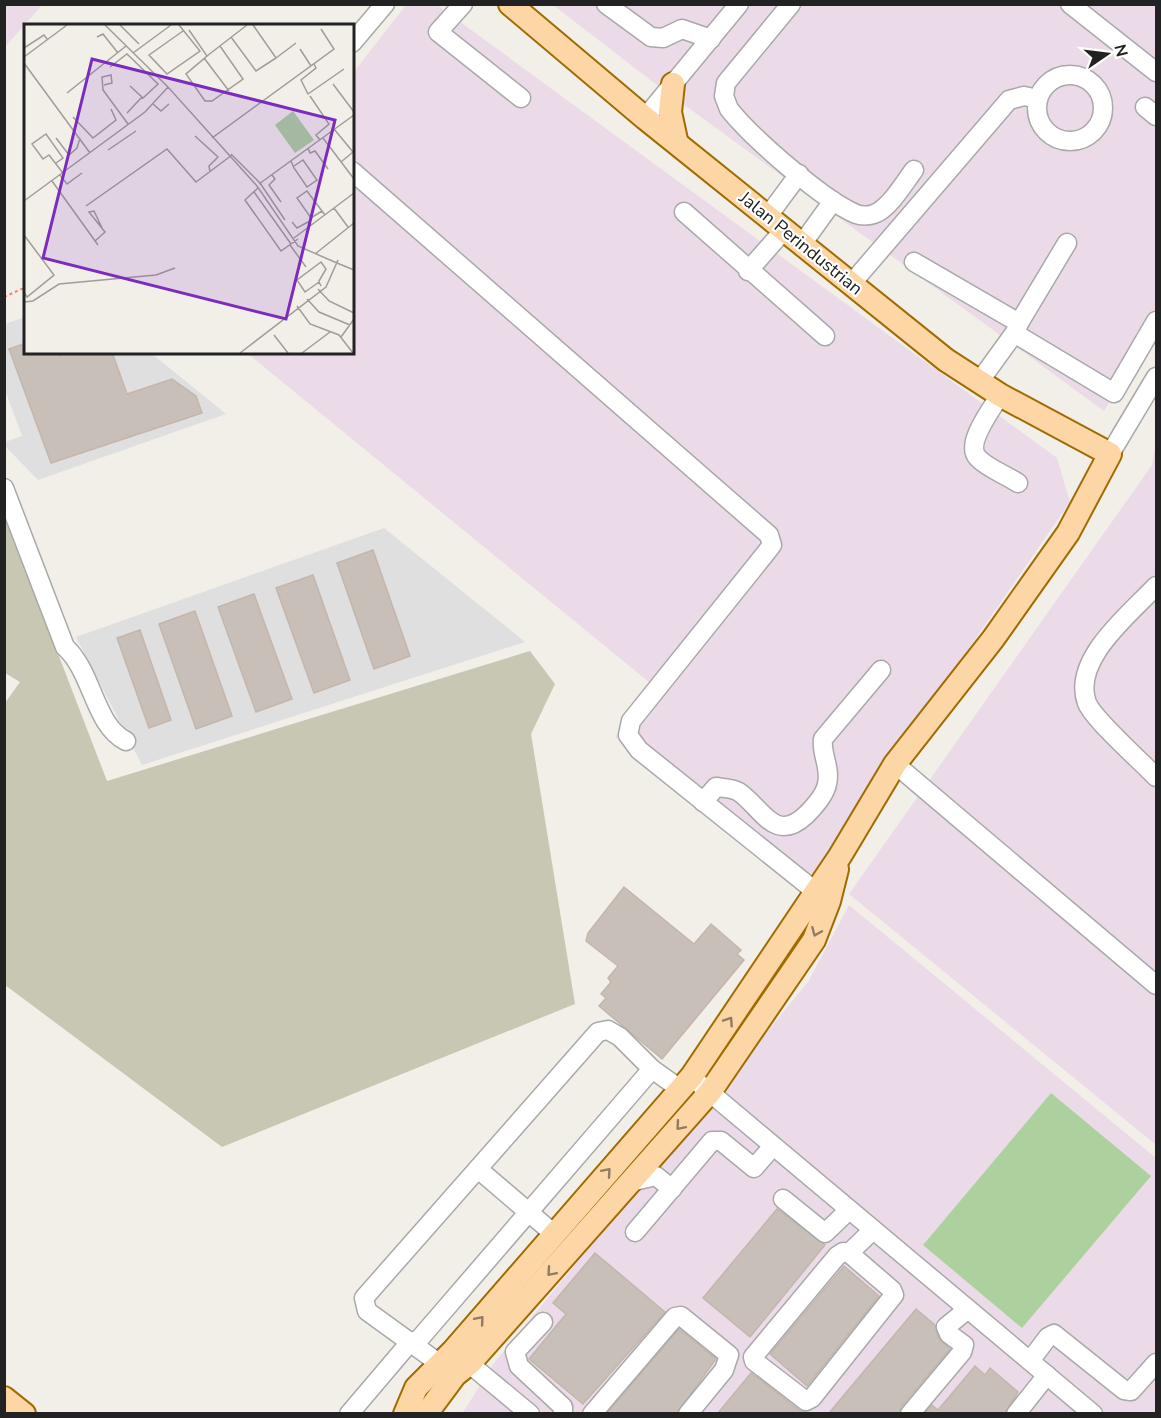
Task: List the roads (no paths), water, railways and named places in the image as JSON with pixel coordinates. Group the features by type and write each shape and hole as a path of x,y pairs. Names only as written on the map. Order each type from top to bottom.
{"main road":[{"name":"Jalan Perindustrian","path":"510,4 645,118 676,140 946,360 1000,395 1110,454"},
{"path":"673,84 670,112 676,140"},
{"path":"426,1413 455,1363 554,1233 686,1083 822,897 840,856 895,764 993,639 1068,533 1110,454"},
{"path":"405,1413 416,1388 455,1363 630,1182 710,1092 814,940 822,897"},
{"path":"4,1398 24,1413"}],"street":[{"path":"354,41 385,4"},
{"path":"463,4 438,32 521,98"},
{"path":"606,4 651,37 663,38 682,29 711,39"},
{"path":"645,118 739,4"},
{"path":"791,4 726,83 724,96 734,115 799,174 833,201 859,216 873,215 883,210 914,170"},
{"path":"1070,4 1156,72"},
{"path":"852,283 1010,100 1024,96 1038,99"},
{"path":"354,173 769,535 772,544 765,554 631,722 628,735 639,750 822,897"},
{"path":"748,271 776,223 799,174"},
{"path":"802,244 833,201"},
{"path":"684,212 748,271 825,336"},
{"path":"979,382 1018,327 1067,243"},
{"path":"914,262 1018,327"},
{"path":"1018,327 1019,336 1114,393 1156,321"},
{"path":"1110,454 1156,377"},
{"path":"1000,395 974,438 973,449 978,458 1018,483"},
{"path":"4,488 65,647 76,656 110,730 126,741"},
{"path":"1156,586 1094,653 1084,676 1087,704 1156,777"},
{"path":"703,802 716,787 737,790 770,821 784,828 794,826 810,810 827,787 828,763 822,752 823,739 881,670"},
{"path":"895,764 1156,985"},
{"path":"530,1413 455,1363 413,1343 367,1311 364,1298 598,1032 608,1030 620,1037 652,1069 710,1092 1093,1413"},
{"path":"349,1413 530,1211 652,1069"},
{"path":"635,1232 712,1141 721,1141 754,1168 773,1146"},
{"path":"478,1169 554,1233"},
{"path":"630,1182 656,1176 672,1188"},
{"path":"783,1199 825,1233 849,1210"},
{"path":"849,1253 873,1230"},
{"path":"843,1252 849,1253 892,1290 894,1295 812,1398 806,1401 763,1368 753,1357 837,1256 843,1252"},
{"path":"910,1413 962,1352 964,1345 949,1334 946,1327 968,1309"},
{"path":"592,1413 675,1317 681,1316 729,1355 724,1370 688,1413"},
{"path":"543,1322 515,1352 515,1357 519,1366 563,1407 563,1413"},
{"path":"1029,1361 1048,1337 1054,1334 1124,1390 1131,1390 1156,1363"},
{"path":"1016,1413 1047,1375"}]}
